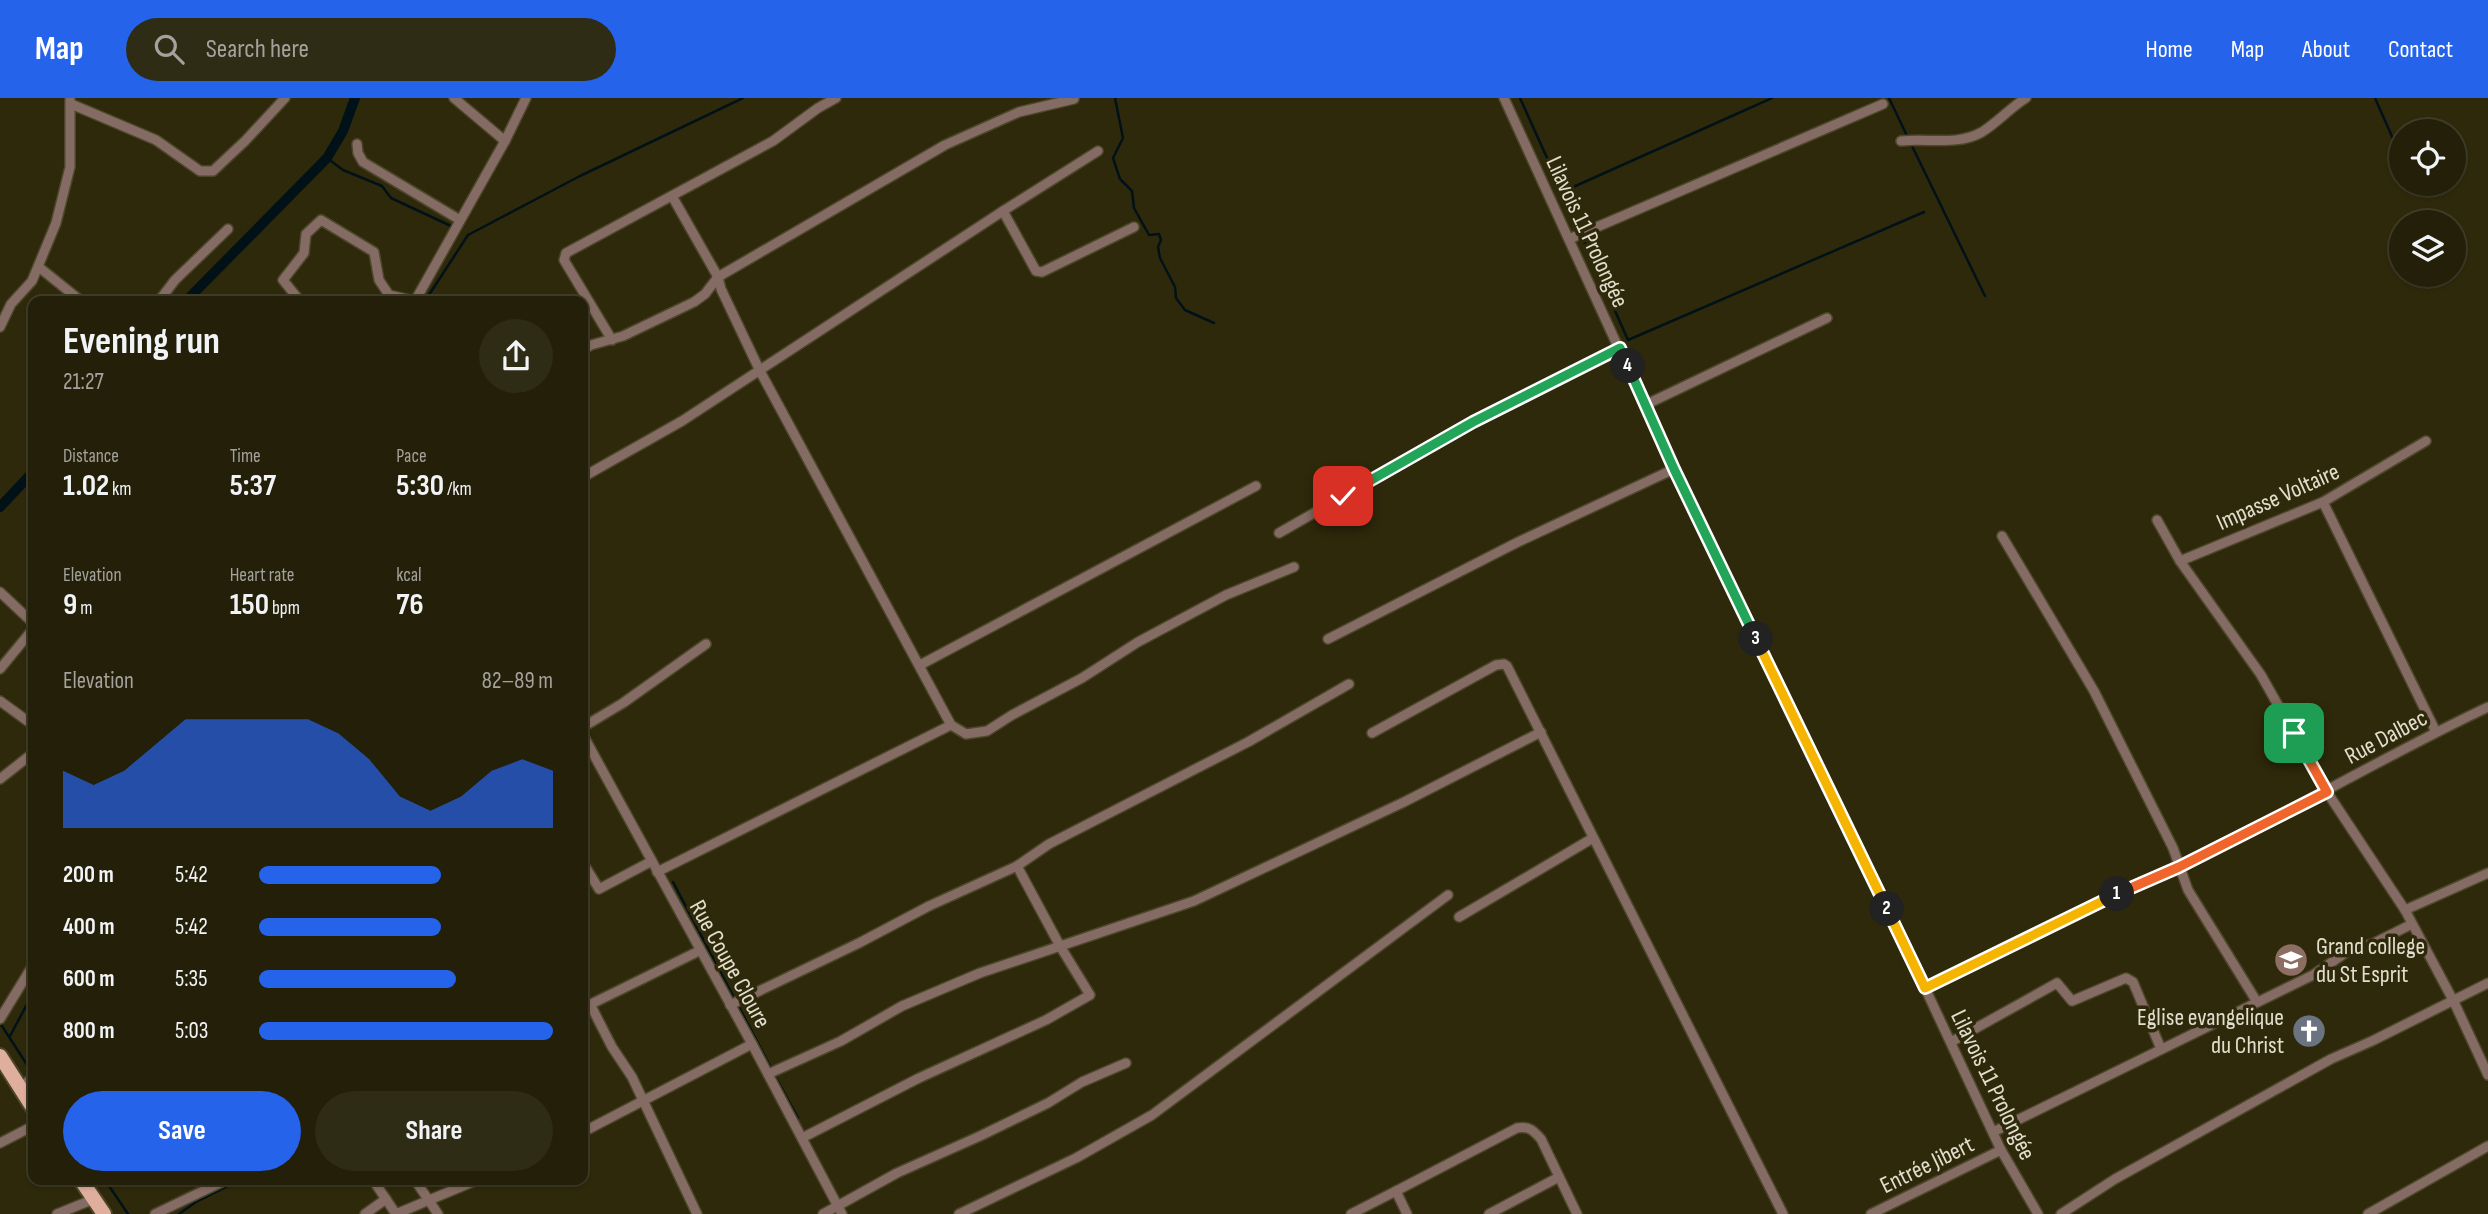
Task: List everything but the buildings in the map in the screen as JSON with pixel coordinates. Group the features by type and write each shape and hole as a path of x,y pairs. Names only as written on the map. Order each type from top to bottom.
{"main road":[{"path":"0,1056 27,1082"},
{"path":"84,1185 104,1214"}],"street":[{"path":"0,327 10,304 33,281 40,268 56,223 70,167 70,101 156,139 200,171 213,172 285,98"},
{"path":"454,98 505,141"},
{"path":"418,296 505,141 526,98"},
{"path":"584,296 564,256 773,141 836,98"},
{"name":"Lilavois 11 Prolongée","path":"1504,98 1674,469 2001,1150 2038,1214"},
{"path":"1901,141 1944,141 1972,136 1995,123 2026,98"},
{"path":"588,347 612,340 694,302 705,294 718,276 945,145 1019,112 1074,99"},
{"path":"1569,239 1883,104"},
{"path":"357,144 363,162 460,220"},
{"path":"588,474 682,421 1098,151"},
{"path":"672,196 718,276 760,370 951,725 966,734 987,731 1082,678 1138,642 1226,595 1294,567"},
{"path":"1003,211 1036,271 1042,272 1134,227"},
{"path":"296,296 283,280 304,253 306,234 321,220 374,252 379,280 388,296"},
{"path":"163,296 174,280 228,229"},
{"path":"40,268 75,296"},
{"path":"588,303 612,340"},
{"path":"1645,405 1827,318"},
{"path":"1279,533 1473,422 1620,348"},
{"name":"Impasse Voltaire","path":"2179,561 2323,502 2426,441"},
{"path":"1328,639 1518,542 1674,469"},
{"path":"920,665 1256,486"},
{"path":"2323,502 2436,732"},
{"path":"2157,520 2179,561 2261,675 2327,792 2405,910 2454,1002 2488,1075"},
{"path":"2002,536 2094,691 2173,848 2188,890 2257,1002"},
{"path":"0,592 28,618"},
{"path":"0,669 28,635"},
{"path":"588,724 623,703 706,644"},
{"path":"1372,733 1501,664 1510,671 1783,1214"},
{"path":"730,1005 929,906 1017,866 1049,844 1248,742 1349,684"},
{"path":"0,701 28,721"},
{"name":"Rue Dalbec","path":"1925,988 2117,894 2179,867 2488,707"},
{"path":"657,872 951,725"},
{"path":"768,1074 841,1041 913,1001 980,973 1194,901 1405,802 1541,732"},
{"name":"Rue Coupe Cloure","path":"588,743 839,1210"},
{"path":"0,779 28,757"},
{"path":"1459,917 1593,838"},
{"path":"588,871 599,889 652,861"},
{"path":"802,1138 919,1078 1046,1020 1090,995 1017,866"},
{"path":"2405,910 2488,873"},
{"path":"959,1214 1076,1158 1152,1115 1448,895"},
{"path":"1993,1132 2313,975 2351,949 2372,944 2412,924"},
{"path":"588,1005 699,951"},
{"path":"1,1018 28,973"},
{"path":"1951,1042 2057,983 2072,1001 2126,978 2133,982 2161,1049"},
{"path":"2061,1214 2115,1179 2331,1059 2454,1002 2488,983"},
{"path":"588,1009 632,1077 697,1214"},
{"path":"588,1129 752,1044"},
{"path":"823,1214 839,1210 897,1173 980,1136 1048,1103 1082,1082 1126,1063"},
{"path":"1351,1214 1517,1128 1526,1127 1541,1139 1577,1214"},
{"path":"0,1143 28,1129"},
{"path":"2368,1214 2488,1146"},
{"name":"Entrée Jibert","path":"1871,1214 2001,1150"},
{"path":"1489,1214 1559,1177"},
{"path":"155,1214 216,1185"},
{"path":"376,1185 396,1214 464,1185"},
{"path":"418,1185 438,1214"},
{"path":"1396,1191 1407,1214"},
{"path":"57,1214 94,1199"},
{"path":"365,1214 386,1199"}],"waterway":[{"path":"191,296 327,158 343,131 355,98"},
{"path":"428,296 468,235 580,176 743,98"},
{"path":"1115,98 1123,138 1113,158 1120,179 1132,191 1134,208 1149,235 1159,234 1160,258 1175,287 1176,298 1185,310 1214,323"},
{"path":"1520,98 1580,231"},
{"path":"1562,192 1772,98"},
{"path":"1889,98 1908,138"},
{"path":"2375,98 2389,130"},
{"path":"1911,144 1985,296"},
{"path":"327,158 343,170 382,186 391,198 451,226"},
{"path":"1582,237 1628,340 1924,212"},
{"path":"0,507 28,477"},
{"path":"673,882 771,1068"},
{"path":"10,1036 28,1002"},
{"path":"0,1023 28,1066"},
{"path":"774,1074 798,1118"},
{"path":"108,1185 128,1214"},
{"path":"179,1214 226,1187"}],"place":[{"name":"Grand college du St Esprit","path":"2291,960"},
{"name":"Eglise evangelique du Christ","path":"2309,1031"}],"route":[{"path":"1343,496 1473,422 1620,348 1674,469 1925,988 2117,894 2179,867 2327,792 2294,733"}]}
